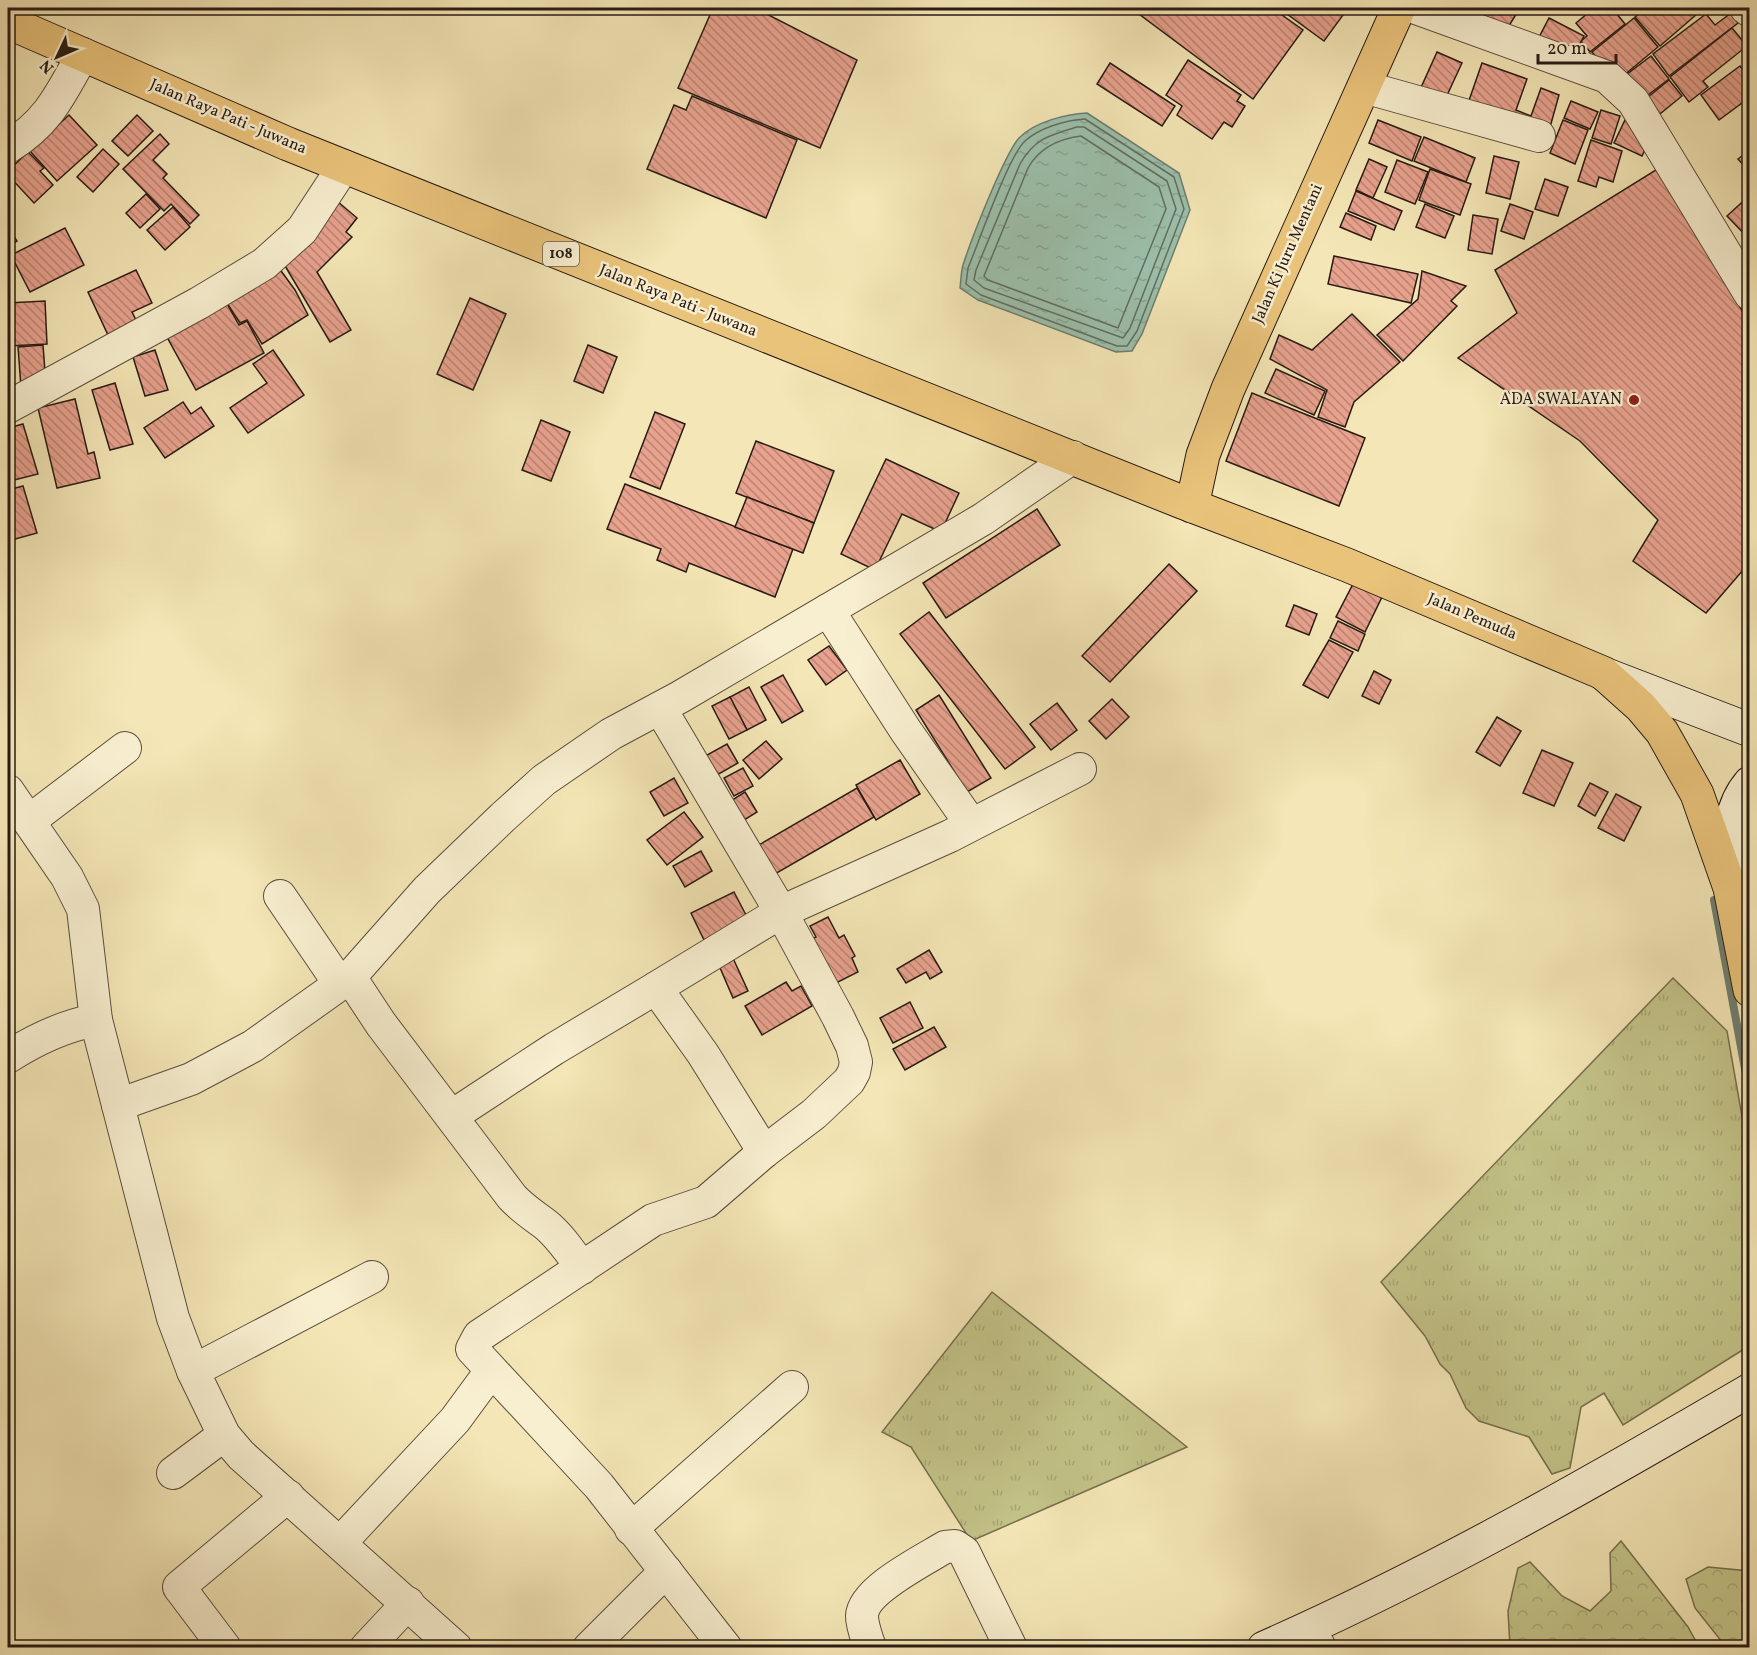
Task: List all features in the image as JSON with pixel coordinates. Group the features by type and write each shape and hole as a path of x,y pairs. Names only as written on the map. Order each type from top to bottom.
{"main road":[{"name":"Jalan Ki Juru Mentani","path":"1192,506 1203,455 1228,389 1399,8"},
{"name":"Jalan Raya Pati - Juwana","path":"8,22 344,166 1118,476"},
{"name":"Jalan Pemuda","path":"1118,476 1347,565 1603,673"},
{"path":"1603,673 1641,707 1662,732 1685,768 1709,821 1730,888 1749,990"}],"street":[{"path":"1416,8 1606,77 1620,87 1633,101 1749,294"},
{"path":"1746,8 1749,11"},
{"path":"8,147 27,135 51,111 83,54"},
{"path":"1364,87 1539,136"},
{"path":"8,408 199,303 264,264 302,230 344,166"},
{"path":"118,1105 192,1079 253,1046 344,980 427,890 544,780 610,734 660,708 982,519 1073,457"},
{"path":"828,610 906,731 971,824"},
{"name":"Jalan Pemuda","path":"1603,673 1749,730"},
{"path":"660,708 781,912 843,1027 852,1046 856,1062 849,1081 814,1114 764,1152 706,1202 653,1220 479,1336 472,1349 599,1486 726,1647"},
{"path":"29,821 125,748"},
{"path":"452,1116 554,1049 781,912 971,824 1080,769"},
{"path":"1730,888 1733,811 1737,799 1749,783"},
{"path":"8,791 67,877 83,909 96,1020 173,1318 193,1371 224,1435 241,1455 456,1647"},
{"path":"280,896 452,1116 512,1197 526,1213 544,1223 558,1236 582,1268"},
{"path":"656,988 703,1054 764,1152"},
{"path":"8,1057 62,1029 96,1020"},
{"path":"193,1371 372,1277"},
{"path":"340,1543 455,1420 491,1371"},
{"path":"631,1529 792,1387"},
{"path":"1264,1647 1315,1638 1449,1560 1578,1490 1749,1390"},
{"path":"173,1473 224,1435"},
{"path":"225,1647 179,1587 288,1496"},
{"path":"870,1647 862,1618 867,1600 877,1590 935,1553 945,1547 955,1546 964,1552 1011,1647"},
{"path":"589,1647 666,1570"},
{"path":"366,1647 408,1603"}],"green space":[{"path":"1673,978 1727,1031 1749,1156 1749,1346 1623,1425 1604,1393 1581,1407 1570,1468 1552,1474 1529,1437 1479,1421 1466,1408 1450,1374 1440,1364 1425,1336 1381,1282"},
{"path":"992,1292 1187,1447 971,1541 911,1447 882,1432"},
{"path":"1621,1541 1688,1627 1699,1647 1510,1647 1508,1611 1518,1568 1530,1562 1562,1596 1590,1611 1611,1591 1610,1553"},
{"path":"1708,1567 1749,1571 1742,1601 1749,1607 1749,1647 1726,1647 1695,1608 1686,1579"}],"water":[{"path":"1087,113 1179,173 1190,210 1142,334 1132,351 1116,352 978,300 960,288 963,265 980,218 1005,162 1019,138 1033,127 1051,120"}],"building":[{"path":"713,8 755,8 857,60 820,148 678,88"},
{"path":"1144,8 1272,8 1303,30 1253,99 1139,14"},
{"path":"1291,8 1342,8 1346,11 1324,41 1287,14"},
{"path":"1446,8 1520,8 1502,37"},
{"path":"1594,8 1612,8 1625,24 1590,52 1581,41 1587,36 1576,23"},
{"path":"1645,8 1691,8 1697,14 1660,46 1635,17"},
{"path":"1731,13 1738,23 1669,76 1653,54 1706,14 1715,25"},
{"path":"1549,18 1584,36 1570,62 1535,45"},
{"path":"1634,18 1658,47 1617,81 1592,52"},
{"path":"1732,28 1747,46 1703,81 1708,87 1689,102 1670,77"},
{"path":"1437,52 1462,63 1443,104 1419,92"},
{"path":"1651,56 1669,79 1640,101 1622,78"},
{"path":"1188,60 1241,95 1237,101 1245,106 1232,127 1224,122 1212,139 1177,115 1182,106 1166,95"},
{"path":"1110,63 1175,106 1162,126 1097,84"},
{"path":"1482,63 1527,79 1516,110 1531,116 1541,88 1559,95 1547,138 1466,109"},
{"path":"1740,66 1750,79 1750,97 1719,120 1701,95"},
{"path":"1669,80 1682,96 1655,118 1642,102"},
{"path":"692,96 797,140 766,218 647,169 674,105 686,110"},
{"path":"1571,101 1598,112 1590,129 1564,118"},
{"path":"1601,110 1620,116 1611,144 1592,138"},
{"path":"69,115 97,145 57,181 30,151"},
{"path":"137,115 153,131 128,156 112,141"},
{"path":"1378,120 1421,137 1412,161 1369,143"},
{"path":"1563,120 1588,130 1575,164 1550,153"},
{"path":"1625,120 1653,133 1642,156 1614,143"},
{"path":"160,134 169,144 153,160 167,174 163,178 199,215 190,224 171,204 164,211 123,169"},
{"path":"1424,137 1475,158 1466,182 1414,161"},
{"path":"1591,140 1622,151 1613,182 1599,177 1596,187 1578,181"},
{"path":"103,149 119,164 93,192 77,177"},
{"path":"1750,150 1750,172 1738,159"},
{"path":"28,152 44,168 40,171 53,185 34,203 8,175 8,171"},
{"path":"1494,156 1519,162 1510,199 1486,193"},
{"path":"1369,159 1387,167 1373,198 1356,190"},
{"path":"1397,160 1428,172 1415,204 1385,192"},
{"name":"ADA SWALAYAN","path":"1659,168 1750,324 1750,562 1706,613 1633,561 1658,520 1580,441 1458,358 1517,313 1495,270"},
{"path":"1430,169 1471,184 1460,215 1419,200"},
{"path":"1545,179 1568,187 1558,216 1535,209"},
{"path":"1356,191 1402,211 1394,230 1348,211"},
{"path":"146,194 160,209 140,228 126,213"},
{"path":"1750,195 1750,240 1727,216"},
{"path":"337,201 357,218 346,232 352,237 317,272 351,330 330,342 281,259"},
{"path":"1425,204 1454,216 1445,238 1416,227"},
{"path":"1510,204 1533,212 1524,239 1501,231"},
{"path":"173,207 190,227 165,250 147,230"},
{"path":"1346,213 1376,226 1371,240 1340,227"},
{"path":"1473,215 1498,219 1492,254 1468,250"},
{"path":"8,227 17,241 8,247"},
{"path":"65,228 84,265 30,292 11,255"},
{"path":"1334,256 1418,274 1411,303 1328,284"},
{"path":"276,264 295,290 308,315 262,344 247,320 240,323 223,297"},
{"path":"136,270 152,303 132,312 137,322 108,335 88,292"},
{"path":"1422,271 1466,286 1451,301 1457,306 1403,361 1377,335 1418,299"},
{"path":"222,295 239,325 247,321 264,353 196,390 162,328"},
{"path":"470,298 506,314 473,390 437,374"},
{"path":"45,301 47,344 8,346 8,303"},
{"path":"1352,314 1400,362 1354,402 1345,427 1318,417 1327,390 1270,359 1279,335 1312,350"},
{"path":"43,345 46,385 21,387 18,347"},
{"path":"588,345 617,357 603,393 574,381"},
{"path":"155,350 168,390 145,396 133,357"},
{"path":"273,350 304,395 248,433 230,408 267,383 253,364"},
{"path":"1276,369 1325,391 1314,415 1265,393"},
{"path":"115,383 133,444 110,450 92,390"},
{"path":"1252,393 1365,438 1339,506 1226,461"},
{"path":"75,399 88,454 94,452 100,478 57,488 38,408"},
{"path":"183,402 191,414 201,407 214,426 165,458 144,428"},
{"path":"655,412 685,424 660,489 630,477"},
{"path":"541,420 570,432 551,481 522,470"},
{"path":"23,424 38,474 10,481 8,428"},
{"path":"756,441 834,471 814,523 736,493"},
{"path":"886,459 959,493 941,532 902,514 875,570 841,554"},
{"path":"625,484 793,549 775,597 689,563 686,572 657,560 661,549 607,529"},
{"path":"23,486 37,533 8,541 8,490"},
{"path":"747,497 814,523 803,553 735,527"},
{"path":"1037,509 1060,545 946,618 923,583"},
{"path":"1169,564 1197,591 1110,682 1082,656"},
{"path":"1354,582 1382,597 1365,632 1336,617"},
{"path":"1294,605 1317,614 1309,635 1286,626"},
{"path":"929,612 1035,747 1005,769 900,634"},
{"path":"1338,621 1365,634 1358,651 1330,638"},
{"path":"1329,640 1353,652 1328,698 1303,685"},
{"path":"829,646 847,670 826,685 808,660"},
{"path":"1374,671 1391,680 1379,704 1362,696"},
{"path":"783,675 803,711 782,723 761,687"},
{"path":"749,687 766,720 747,730 730,697"},
{"path":"939,695 991,778 967,792 916,710"},
{"path":"730,697 747,730 729,739 712,706"},
{"path":"1112,699 1129,717 1106,739 1089,721"},
{"path":"1057,703 1077,730 1051,750 1030,724"},
{"path":"1497,717 1521,731 1500,766 1476,752"},
{"path":"766,741 782,759 759,779 743,760"},
{"path":"727,744 738,763 710,779 698,760"},
{"path":"1542,750 1573,763 1554,806 1523,793"},
{"path":"900,760 920,794 876,820 856,785"},
{"path":"743,768 753,786 734,796 724,778"},
{"path":"674,778 688,803 664,816 650,792"},
{"path":"1590,783 1608,792 1595,816 1578,806"},
{"path":"857,788 874,817 768,878 752,849"},
{"path":"745,792 757,812 733,827 721,807"},
{"path":"1616,794 1641,807 1624,841 1598,828"},
{"path":"684,812 703,837 667,865 647,840"},
{"path":"701,851 712,871 685,887 673,866"},
{"path":"734,892 748,919 704,940 691,913"},
{"path":"828,917 839,938 844,935 855,956 852,958 858,972 826,988 803,944 816,937 810,926"},
{"path":"929,950 942,972 930,979 926,972 906,983 897,969"},
{"path":"732,956 748,991 733,998 718,963"},
{"path":"786,982 792,991 801,986 812,1006 762,1035 745,1006"},
{"path":"910,1002 923,1028 893,1043 880,1018"},
{"path":"934,1027 946,1047 905,1070 893,1049"}],"waterway":[{"path":"1714,900 1750,1096"}],"place":[{"name":"ADA SWALAYAN","path":"1634,400"}]}
